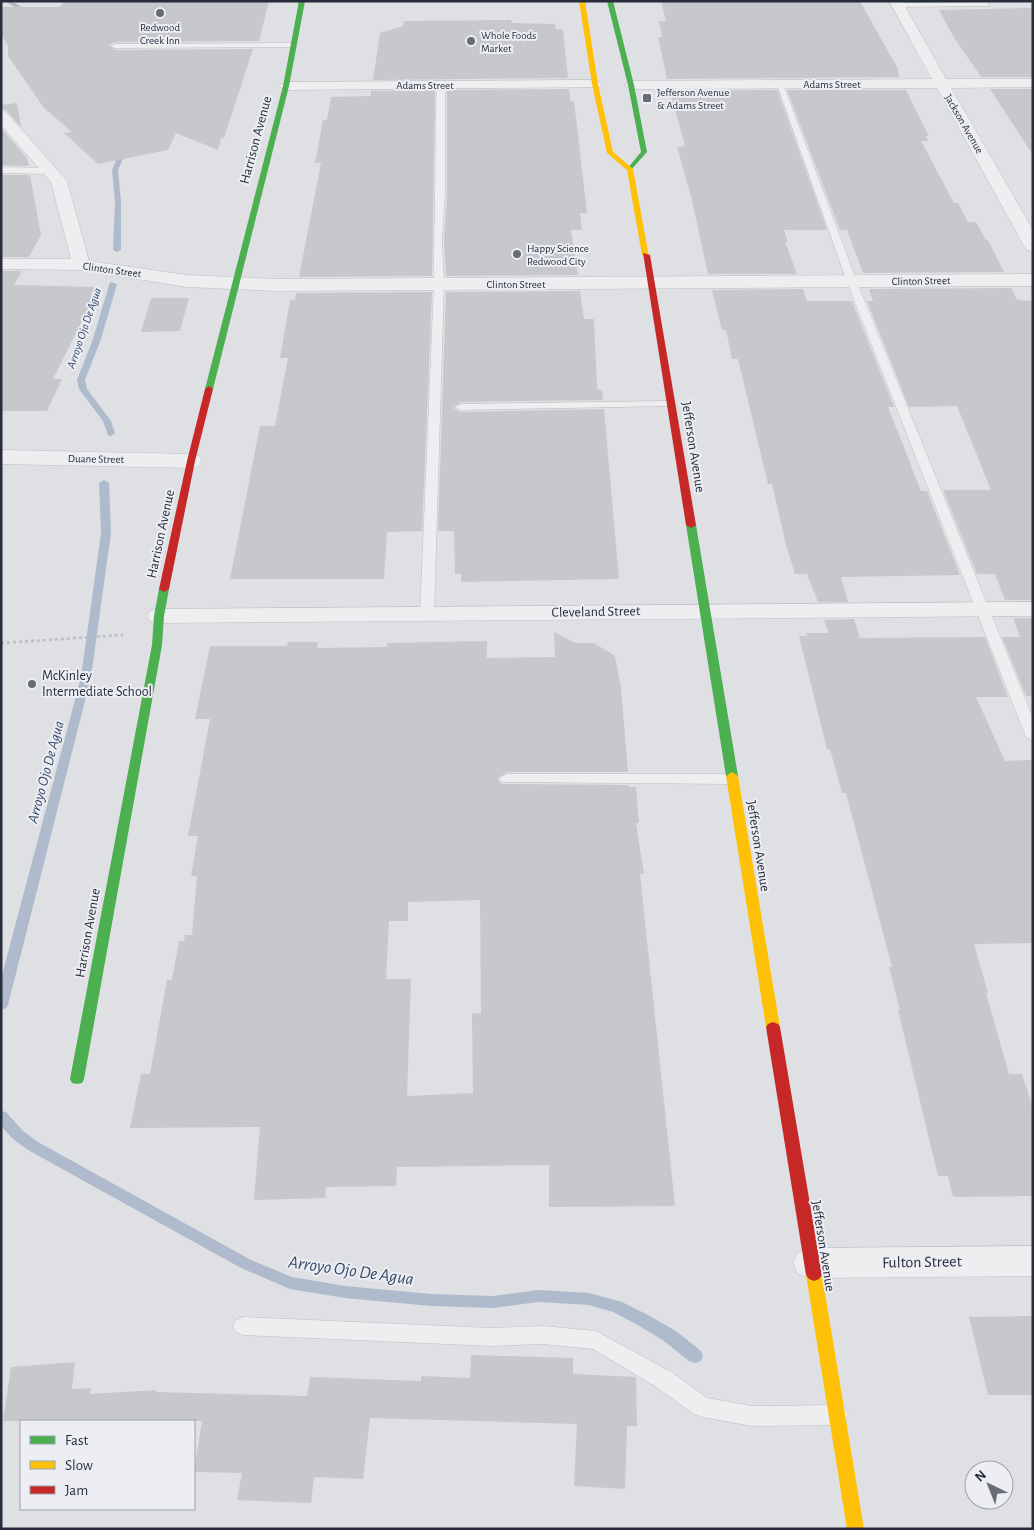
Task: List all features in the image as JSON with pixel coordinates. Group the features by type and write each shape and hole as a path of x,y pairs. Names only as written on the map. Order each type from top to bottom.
{"main road":[{"name":"Harrison Avenue","path":"77,1079 157,645 159,616 191,460 234,284 286,86 302,1"},
{"path":"582,1 602,83 610,153 630,169 644,152 634,104 626,90 624,54 610,1"},
{"path":"611,64 624,54"},
{"name":"Jefferson Avenue","path":"630,169 651,284 856,1529"}],"street":[{"name":"Jackson Avenue","path":"896,3 1033,246"},
{"name":"Adams Street","path":"286,86 602,83"},
{"name":"Adams Street","path":"626,90 779,84 1033,83"},
{"path":"1,114 7,130 59,181 79,251 81,265"},
{"name":"Clinton Street","path":"1,264 81,265 187,281 234,284 651,284 1033,280"},
{"name":"Duane Street","path":"1,457 191,460"},
{"name":"Cleveland Street","path":"159,616 427,615 705,610 1033,609"},
{"name":"Fulton Street","path":"811,1263 1033,1261"}],"lane":[{"path":"896,3 987,4"},
{"path":"115,46 293,46"},
{"path":"779,84 852,282 1033,737"},
{"path":"427,615 438,284 437,248 440,194 439,132 441,85"},
{"path":"1,170 50,171"},
{"path":"461,407 670,404"},
{"path":"507,779 732,779"},
{"path":"243,1326 492,1337 543,1335 596,1340 663,1379 702,1407 752,1416 837,1415"}],"path":[{"path":"1,643 123,635"}],"building":[{"path":"64,1 269,1 259,41 115,42 109,45 115,50 253,49 224,138 221,138 218,150 176,133 168,150 98,164 64,133 72,132 44,108 8,56 8,46 1,34 1,7 60,7"},
{"path":"661,1 860,1 899,71 897,71 900,77 667,79 658,37 662,37 659,21 666,21"},
{"path":"1033,8 1033,77 981,77 953,36 939,10"},
{"name":"Whole Foods Market","path":"511,20 512,23 555,24 556,29 563,29 568,78 373,80 380,33 403,26 404,21"},
{"path":"569,89 571,101 574,101 587,213 580,213 582,230 571,230 578,275 446,276 444,240 447,194 447,90"},
{"path":"990,89 1033,89 1033,155"},
{"path":"435,90 432,276 299,277 321,163 315,163 323,120 327,120 331,97 371,96 371,91"},
{"path":"777,90 827,230 784,230 788,242 785,242 797,274 708,274 691,196 677,147 685,146 670,91"},
{"path":"787,90 906,90 929,136 926,136 928,141 921,141 954,203 958,203 968,222 976,222 986,240 988,240 1004,272 863,273 847,230 840,230"},
{"path":"17,103 21,127 7,111 1,108 1,105"},
{"path":"1,128 27,158 29,166 1,165"},
{"path":"1,175 30,175 41,235 29,257 1,257"},
{"path":"1,271 22,271 14,285 99,287 53,379 62,379 47,411 1,411"},
{"path":"1011,288 1017,300 1033,301 1033,600 1005,600 995,574 977,574 943,490 991,490 957,406 909,407 867,301 873,301 869,289"},
{"path":"803,289 807,301 852,301 894,407 888,407 921,491 927,491 960,575 841,577 848,602 818,602 807,574 795,574 786,545 772,484 768,484 738,359 732,359 726,330 722,330 712,290"},
{"path":"580,291 584,319 594,319 597,388 602,391 603,400 461,402 453,408 461,412 604,409 619,579 461,582 461,574 455,574 454,531 438,531 446,292"},
{"path":"432,292 422,531 387,532 384,579 230,579 260,426 275,426 288,358 280,358 290,300 295,300 296,293"},
{"path":"151,298 189,298 180,331 141,332"},
{"path":"1013,618 1033,618 1033,696 1026,696 1002,637 1020,637"},
{"path":"854,619 860,638 985,637 1008,697 976,697 1005,761 1033,760 1033,943 974,944 1009,1074 1022,1074 1033,1108 1033,1196 953,1197 948,1176 938,1176 898,1010 900,1010 889,967 892,967 846,793 842,793 830,749 827,749 799,636 807,636 806,633 829,633 824,620"},
{"path":"554,632 575,643 594,643 615,656 621,688 628,772 507,772 497,779 502,784 629,785 629,787 636,787 639,823 636,823 644,874 640,874 675,1206 549,1207 549,1165 397,1167 396,1186 326,1187 325,1198 254,1200 260,1127 130,1128 141,1074 150,1074 167,980 172,980 179,941 184,941 185,935 192,935 197,876 191,876 198,836 188,836 210,719 195,719 210,646 287,646 288,642 318,642 317,648 387,647 387,643 487,641 487,658 555,657","holes":["480,900 481,1013 472,1014 473,1093 407,1096 411,979 386,979 389,921 408,921 408,902"]},
{"path":"1033,1316 1033,1395 988,1395 969,1317"},
{"path":"471,1355 573,1358 573,1374 636,1377 637,1426 627,1426 625,1489 574,1486 577,1424 370,1418 363,1479 314,1477 311,1503 237,1500 242,1473 195,1472 202,1421 3,1421 11,1367 75,1362 72,1389 91,1388 90,1394 156,1390 156,1392 307,1396 310,1377 421,1381 421,1376 470,1378"}],"waterway":[{"name":"Arroyo Ojo De Agua","path":"8,1 29,14"},
{"name":"Arroyo Ojo De Agua","path":"117,250 118,202 115,170 125,147"},
{"name":"Arroyo Ojo De Agua","path":"111,433 107,421 83,389 81,380 97,339 113,284"},
{"name":"Arroyo Ojo De Agua","path":"1,1005 86,677 106,533 104,483"},
{"name":"Arroyo Ojo De Agua","path":"1,1116 18,1135 33,1146 246,1264 290,1283 345,1292 431,1300 493,1302 538,1296 589,1299 617,1307 641,1319 670,1336 695,1356"}],"traffic: fast":[{"path":"209,389 286,86 302,1"},
{"path":"610,1 631,85 644,152 630,169"},
{"path":"691,525 732,776"},
{"path":"77,1079 157,645 159,616 164,589"}],"traffic: slow":[{"path":"582,1 595,84 610,153 630,169 646,255"},
{"path":"732,776 773,1027"},
{"path":"814,1275 856,1529"}],"traffic: jam":[{"path":"646,255 691,525"},
{"path":"164,589 191,461 209,389"},
{"path":"773,1027 814,1275"}],"place":[{"name":"Redwood Creek Inn","path":"160,13"},
{"name":"Whole Foods Market","path":"471,41"},
{"name":"Jefferson Avenue & Adams Street","path":"647,98"},
{"name":"Happy Science Redwood City","path":"517,254"},
{"name":"McKinley Intermediate School","path":"32,684"}]}
